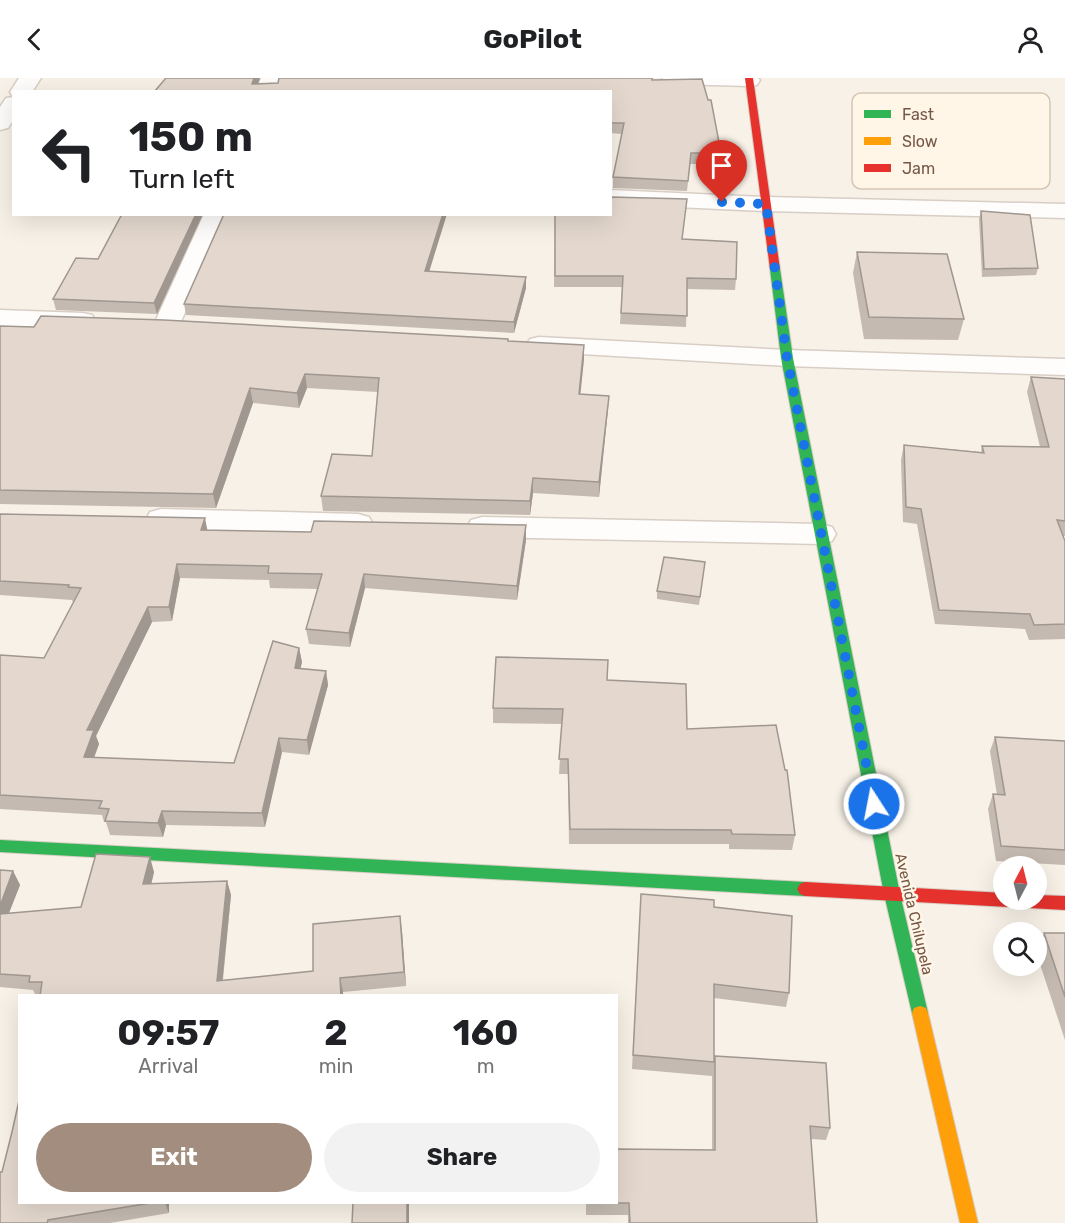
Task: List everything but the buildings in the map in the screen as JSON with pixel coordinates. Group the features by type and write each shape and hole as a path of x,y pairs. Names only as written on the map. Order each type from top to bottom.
{"street":[{"path":"673,78 749,79"},
{"name":"Avenida Chilupela","path":"749,79 787,358 892,894 969,1223"},
{"path":"0,123 12,106"},
{"path":"612,197 766,204 1065,211"},
{"path":"167,324 215,216"},
{"path":"0,318 108,322"},
{"path":"513,343 787,358 1065,367"},
{"path":"131,519 381,524"},
{"path":"452,526 821,534"},
{"path":"0,846 1065,903"}],"traffic: fast":[{"path":"775,269 787,358 892,894 920,1013"},
{"path":"0,846 805,889"}],"traffic: slow":[{"path":"920,1013 969,1223"}],"traffic: jam":[{"path":"749,78 775,269"},
{"path":"805,889 1065,903"}],"route":[{"path":"722,202 766,204 787,358 874,804"}]}
